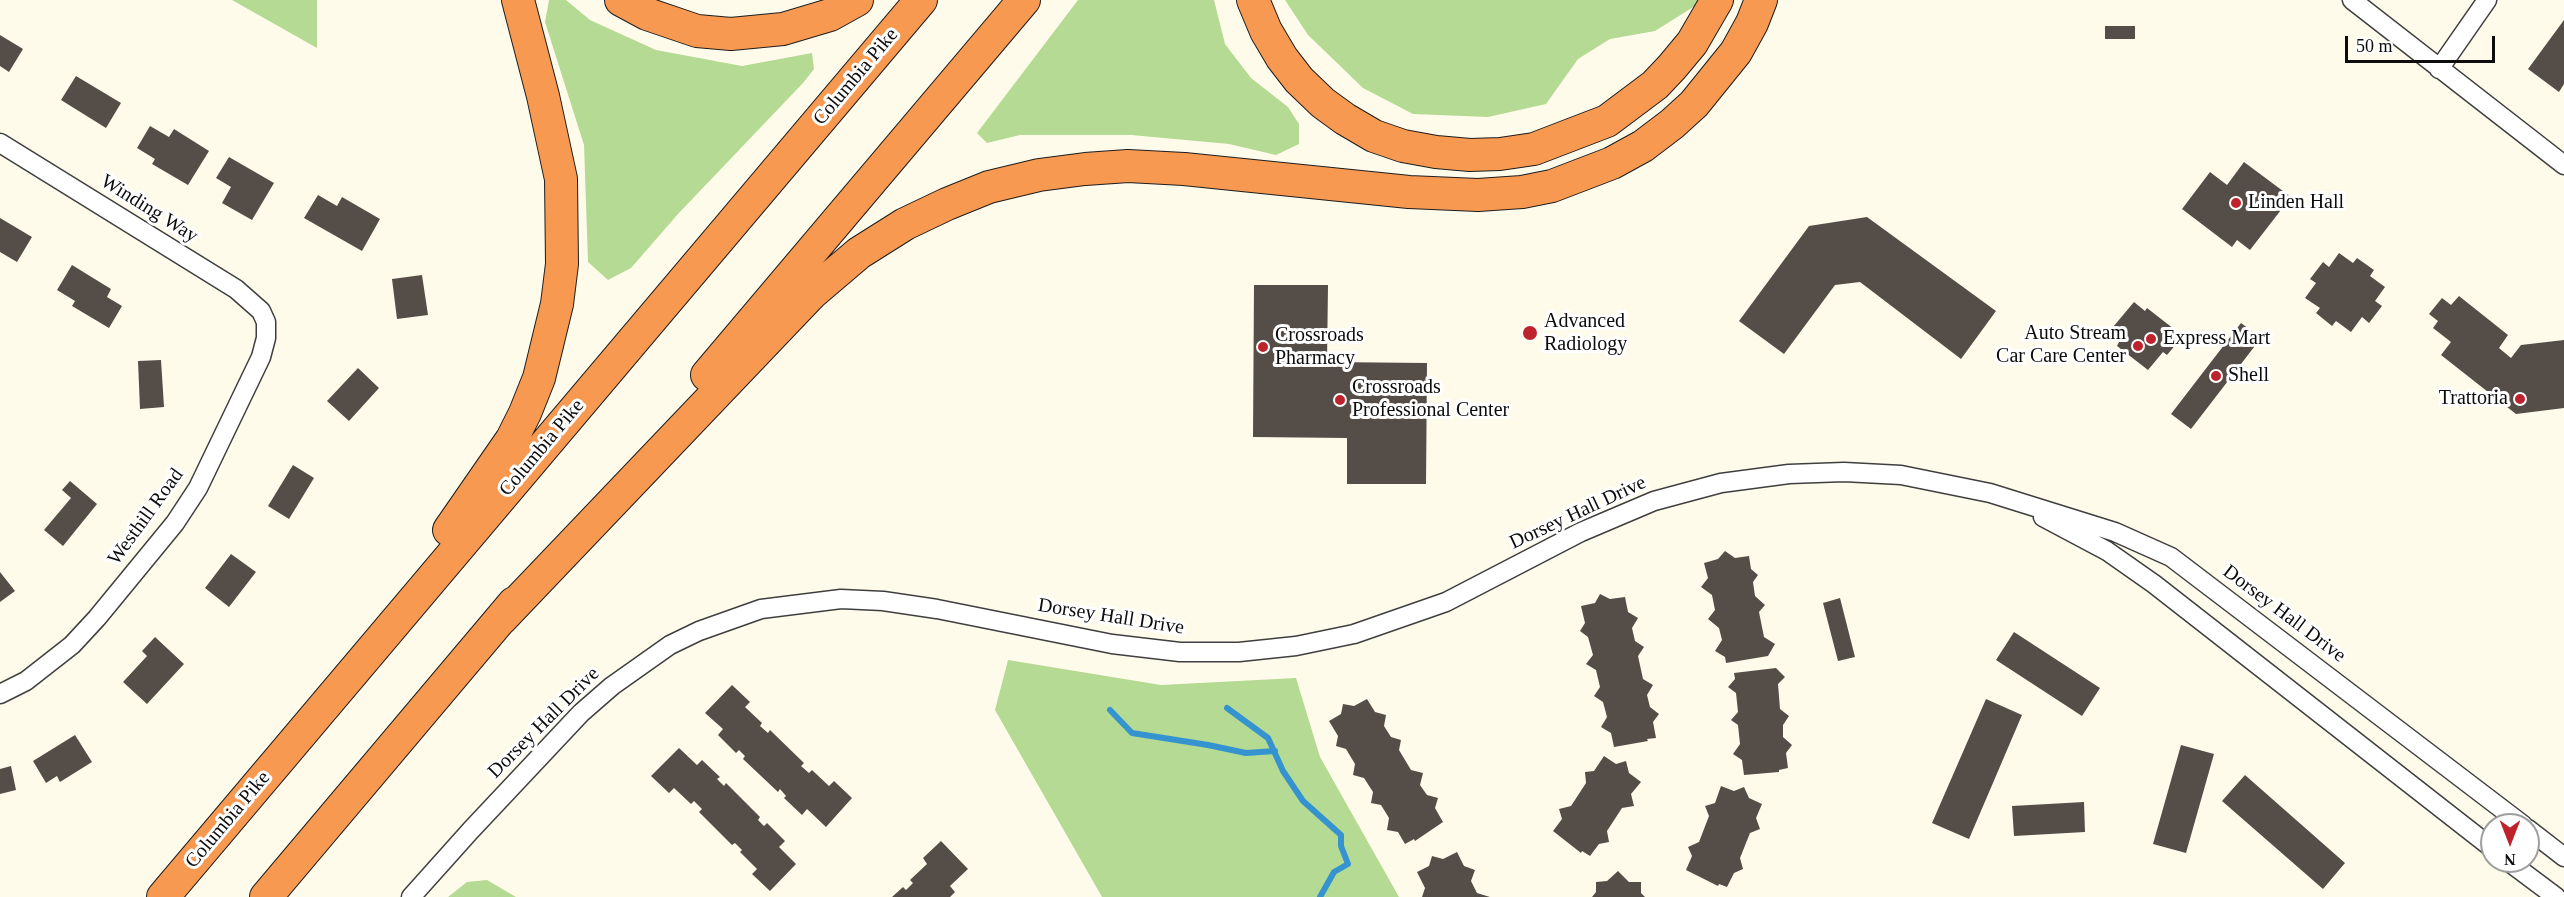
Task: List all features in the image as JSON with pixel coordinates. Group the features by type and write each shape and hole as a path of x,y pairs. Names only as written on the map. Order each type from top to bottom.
{"highway":[{"path":"317,713 512,438 539,378 549,344 562,264 561,179 543,96 518,0"},
{"path":"621,0 647,14 697,31 731,34 783,30 830,15 857,0"},
{"name":"Columbia Pike","path":"163,897 921,0"},
{"path":"266,897 1024,0"},
{"path":"1253,0 1266,32 1299,80 1345,119 1374,136 1403,146 1470,155 1500,154 1534,149 1607,121 1639,99 1672,67 1692,43 1717,0"},
{"path":"501,619 812,293 859,253 926,214 989,187 1085,169 1128,166 1421,193 1478,195 1522,192 1552,186 1581,177 1612,163 1643,146 1672,124 1694,104 1730,60 1752,23 1761,0"}],"street":[{"path":"2352,0 2564,165"},
{"path":"2439,69 2487,0"},
{"name":"Winding Way","path":"0,143 236,289 261,311 266,322"},
{"name":"Westhill Road","path":"0,694 26,681 72,645 175,523 198,488 261,357 266,338 266,322"},
{"name":"Dorsey Hall Drive","path":"411,897 581,712 612,686 670,645 699,631 761,609 841,599 883,601 937,609 1112,644 1179,652 1239,652 1296,646 1342,637 1446,602 1581,532 1654,501 1722,483 1789,474 1844,472 1901,475 1990,493 2115,532 2171,557 2507,813"},
{"name":"Dorsey Hall Drive","path":"1990,493 2107,551 2154,584 2480,840"},
{"path":"2540,838 2564,857"},
{"path":"2524,873 2556,897"}],"green space":[{"path":"232,0 317,0 317,48"},
{"path":"549,0 566,0 590,20 656,50 742,66 812,53 814,69 803,83 678,214 631,268 608,280 588,262 584,145 545,22"},
{"path":"1078,0 1214,0 1225,44 1251,78 1288,107 1299,124 1299,144 1276,155 1229,144 1131,135 1020,135 987,143 977,133"},
{"path":"1285,0 1699,0 1698,4 1655,31 1610,39 1578,59 1546,104 1488,117 1413,114 1363,88 1308,35"},
{"path":"1008,660 1161,685 1296,678 1320,757 1399,897 1102,897 995,710"},
{"path":"487,880 516,897 448,897 467,882"}],"building":[{"path":"2564,20 2564,84 2559,92 2528,69"},
{"path":"2105,26 2135,26 2135,39 2105,39"},
{"path":"0,35 23,49 9,72 0,66"},
{"path":"76,76 121,103 106,128 61,100"},
{"path":"150,126 169,137 174,129 209,151 188,185 152,164 155,159 137,148"},
{"path":"229,157 274,183 252,220 222,203 231,187 216,178"},
{"name":"Linden Hall","path":"2244,162 2291,197 2250,250 2237,240 2232,247 2182,209 2210,172 2227,185"},
{"path":"318,195 337,206 342,197 380,219 362,251 304,218"},
{"path":"1867,217 1996,311 1961,359 1860,282 1835,285 1784,354 1739,321 1809,226"},
{"path":"0,218 32,237 17,262 0,252"},
{"path":"2339,253 2353,263 2357,258 2374,270 2370,276 2385,287 2375,301 2382,306 2369,323 2362,317 2351,332 2336,321 2332,326 2316,313 2320,308 2305,298 2316,283 2310,279 2323,262 2329,267"},
{"path":"72,265 111,289 107,297 122,306 109,328 72,306 75,301 57,290"},
{"path":"422,275 428,315 397,319 392,279"},
{"name":"Crossroads Professional Center","path":"1254,285 1328,285 1327,362 1427,363 1426,484 1347,484 1347,438 1253,437"},
{"path":"2459,296 2508,335 2499,348 2511,358 2521,345 2564,340 2564,408 2516,414 2441,355 2451,342 2433,328 2438,321 2429,314 2442,298 2451,305"},
{"name":"Express Mart","path":"2134,302 2145,311 2147,308 2183,336 2167,355 2163,352 2148,370 2117,346 2119,342 2108,333"},
{"name":"Shell","path":"2241,323 2261,338 2191,429 2171,414"},
{"path":"161,360 164,407 140,409 138,361"},
{"path":"358,368 379,388 349,421 327,401"},
{"path":"293,465 314,478 289,519 268,506"},
{"path":"70,481 97,504 63,546 44,530 71,498 62,490"},
{"path":"1725,551 1735,558 1749,556 1751,569 1758,575 1753,582 1755,596 1765,605 1759,612 1764,637 1775,644 1768,656 1726,663 1725,657 1715,651 1722,640 1719,628 1708,619 1715,610 1712,595 1701,587 1708,578 1704,563 1718,559"},
{"path":"231,554 256,572 229,607 205,588"},
{"path":"0,572 15,591 0,602"},
{"path":"1600,594 1610,599 1625,597 1628,612 1638,618 1632,628 1635,641 1644,647 1638,656 1643,679 1653,685 1647,695 1650,707 1659,714 1653,722 1656,738 1647,739 1648,741 1614,747 1611,733 1601,727 1607,717 1603,702 1594,696 1600,687 1596,670 1586,664 1593,655 1588,637 1580,631 1585,623 1581,606 1595,603"},
{"path":"1840,598 1855,657 1838,661 1823,603"},
{"path":"2014,632 2100,688 2082,716 1996,660"},
{"path":"155,637 184,664 147,704 123,682 147,656 142,651"},
{"path":"1776,668 1785,677 1778,684 1780,709 1789,716 1783,725 1783,737 1792,745 1786,753 1788,768 1779,770 1779,772 1744,775 1742,760 1733,754 1740,744 1738,725 1731,720 1738,712 1736,693 1728,687 1735,679 1734,673"},
{"path":"732,685 750,702 745,707 762,723 760,726 768,733 770,730 804,763 801,766 809,773 812,770 829,786 834,781 852,798 826,827 807,809 802,815 784,798 786,796 780,789 778,792 743,759 745,756 739,750 736,753 718,735 723,729 705,713"},
{"path":"1367,699 1375,712 1386,715 1384,726 1391,737 1401,740 1399,750 1411,770 1423,773 1420,785 1427,795 1438,798 1435,808 1443,822 1415,841 1414,839 1405,844 1398,832 1387,830 1389,818 1381,805 1371,803 1373,792 1364,778 1353,775 1355,764 1346,749 1336,746 1338,736 1329,721 1341,714 1343,704 1354,706"},
{"path":"1986,699 2022,715 1969,839 1932,823"},
{"path":"75,735 92,762 60,782 57,776 46,783 33,761"},
{"path":"2181,745 2214,754 2186,853 2153,844"},
{"path":"679,748 697,765 702,760 720,777 717,779 724,786 726,783 760,817 758,820 764,826 767,823 785,841 779,847 796,864 770,891 752,874 757,869 740,852 742,850 735,843 732,845 699,812 702,809 694,801 691,804 674,788 669,793 651,776"},
{"path":"1604,756 1616,764 1626,761 1629,773 1641,782 1631,794 1634,806 1622,808 1607,831 1609,842 1599,844 1590,856 1582,851 1581,853 1553,831 1562,819 1559,809 1571,806 1586,783 1585,772 1594,771"},
{"path":"11,766 16,790 0,794 0,769"},
{"path":"2245,775 2345,863 2323,889 2222,801"},
{"path":"1721,786 1734,791 1744,787 1749,798 1762,804 1756,818 1760,829 1750,833 1740,858 1743,869 1734,873 1727,887 1719,884 1718,886 1686,870 1692,856 1688,847 1699,842 1709,816 1705,806 1715,803"},
{"path":"2084,802 2085,832 2014,836 2012,806"},
{"path":"941,841 968,869 950,886 955,892 950,897 892,897 903,887 906,890 913,883 910,880 927,864 923,858"},
{"path":"1457,852 1464,866 1475,870 1471,881 1477,893 1490,897 1422,897 1425,888 1417,872 1429,866 1432,856 1443,859"},
{"path":"1618,871 1629,882 1641,882 1641,893 1645,897 1592,897 1596,892 1596,882 1607,881"}],"waterway":[{"path":"1227,708 1268,738 1283,771 1303,801 1341,835 1341,846 1348,864 1334,872 1320,897"},
{"path":"1110,710 1132,733 1246,753 1275,751"}],"place":[{"name":"Linden Hall","path":"2236,203"},
{"name":"Advanced Radiology","path":"1530,333"},
{"name":"Express Mart","path":"2151,339"},
{"name":"Auto Stream Car Care Center","path":"2138,346"},
{"name":"Crossroads Pharmacy","path":"1263,347"},
{"name":"Shell","path":"2216,376"},
{"name":"Trattoria","path":"2520,399"},
{"name":"Crossroads Professional Center","path":"1340,400"}]}
